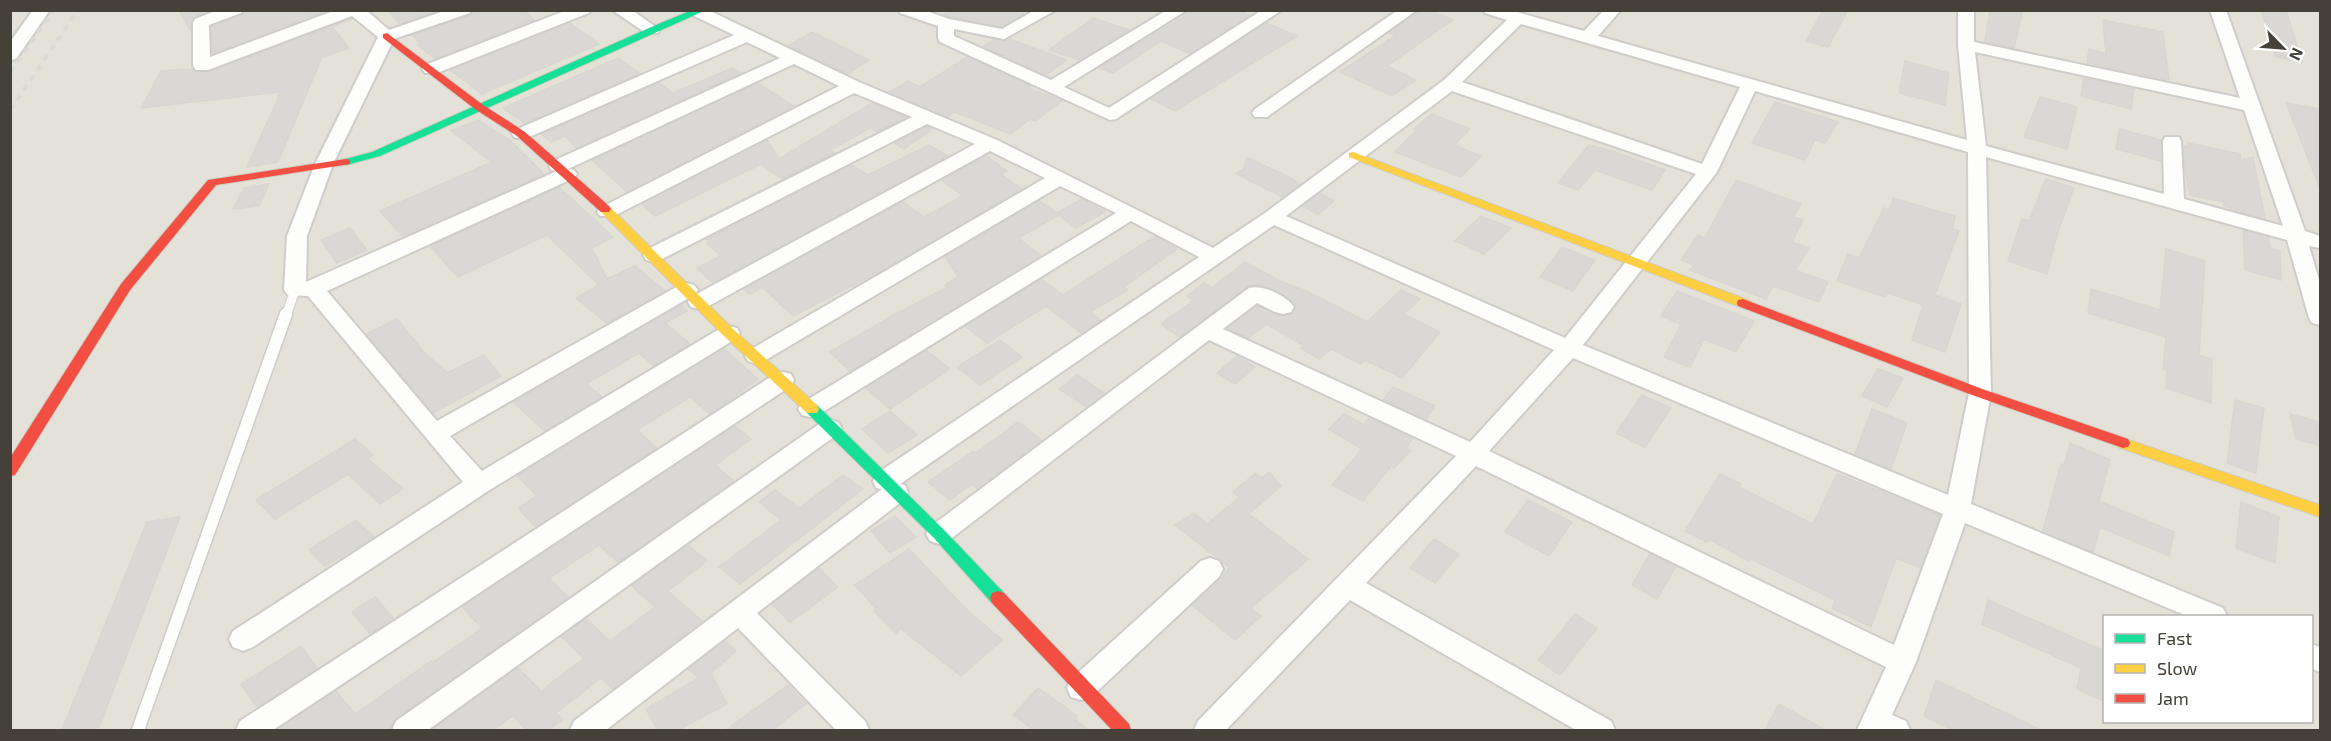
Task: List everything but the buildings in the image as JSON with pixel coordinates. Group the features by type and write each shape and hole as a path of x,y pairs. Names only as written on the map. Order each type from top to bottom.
{"street":[{"path":"10,55 17,39 42,10"},
{"path":"235,10 201,22 202,66 353,10 479,107 521,134 563,170 653,255 729,333 783,380 891,486 1123,730"},
{"path":"465,10 387,36 324,164 297,236 304,289 479,484"},
{"path":"431,69 583,10"},
{"path":"620,10 652,30"},
{"path":"906,10 946,23 1004,34 1048,10"},
{"path":"1052,87 1179,10"},
{"path":"946,23 946,38 1110,115 1274,10"},
{"path":"1261,113 1409,10"},
{"path":"1491,10 1977,150 2320,242"},
{"path":"1587,38 1613,10"},
{"path":"1881,727 1957,511 1980,393 1977,150 1966,45 1966,10"},
{"path":"2218,10 2296,235 2320,318"},
{"path":"10,471 125,287 212,182 358,160 376,154 652,30 700,11 853,86 990,144 1131,213 1214,257"},
{"path":"584,730 740,612 891,486 1272,218 1450,84 1518,18"},
{"path":"521,134 749,35"},
{"path":"1966,45 2251,106"},
{"path":"304,289 563,170 793,58"},
{"path":"1450,84 1708,172"},
{"path":"1208,730 1473,454 1569,348 1639,263 1708,172 1749,85"},
{"path":"607,212 853,86"},
{"path":"653,255 925,118"},
{"path":"2172,141 2174,202"},
{"path":"434,434 693,296 990,144"},
{"path":"1353,155 1980,393 2320,511"},
{"path":"756,357 1059,178"},
{"path":"810,409 1131,213"},
{"path":"1272,218 1569,348 2212,615"},
{"path":"939,534 1256,293 1283,307"},
{"path":"1208,331 1473,454 1902,663"},
{"path":"243,639 479,484 729,333"},
{"path":"250,730 783,380"},
{"path":"406,730 830,428"},
{"path":"1081,688 1210,569"},
{"path":"1347,585 1601,730"},
{"path":"740,612 855,730"}],"lane":[{"path":"138,730 304,289"}],"shaded area":[{"path":"10,11 2320,11 2320,730 11,730"}],"railway":[{"path":"10,72 54,10"},
{"path":"10,110 78,10"}],"traffic: fast":[{"path":"346,162 376,154 652,30 702,10"},
{"path":"812,409 939,534 998,598"}],"traffic: slow":[{"path":"1353,155 1743,303"},
{"path":"605,209 729,333 812,409"},
{"path":"2123,443 2320,511"}],"traffic: jam":[{"path":"387,36 479,107 521,134 605,209"},
{"path":"10,471 125,287 212,182 346,162"},
{"path":"1743,303 1980,393 2123,443"},
{"path":"998,598 1123,730"}]}
